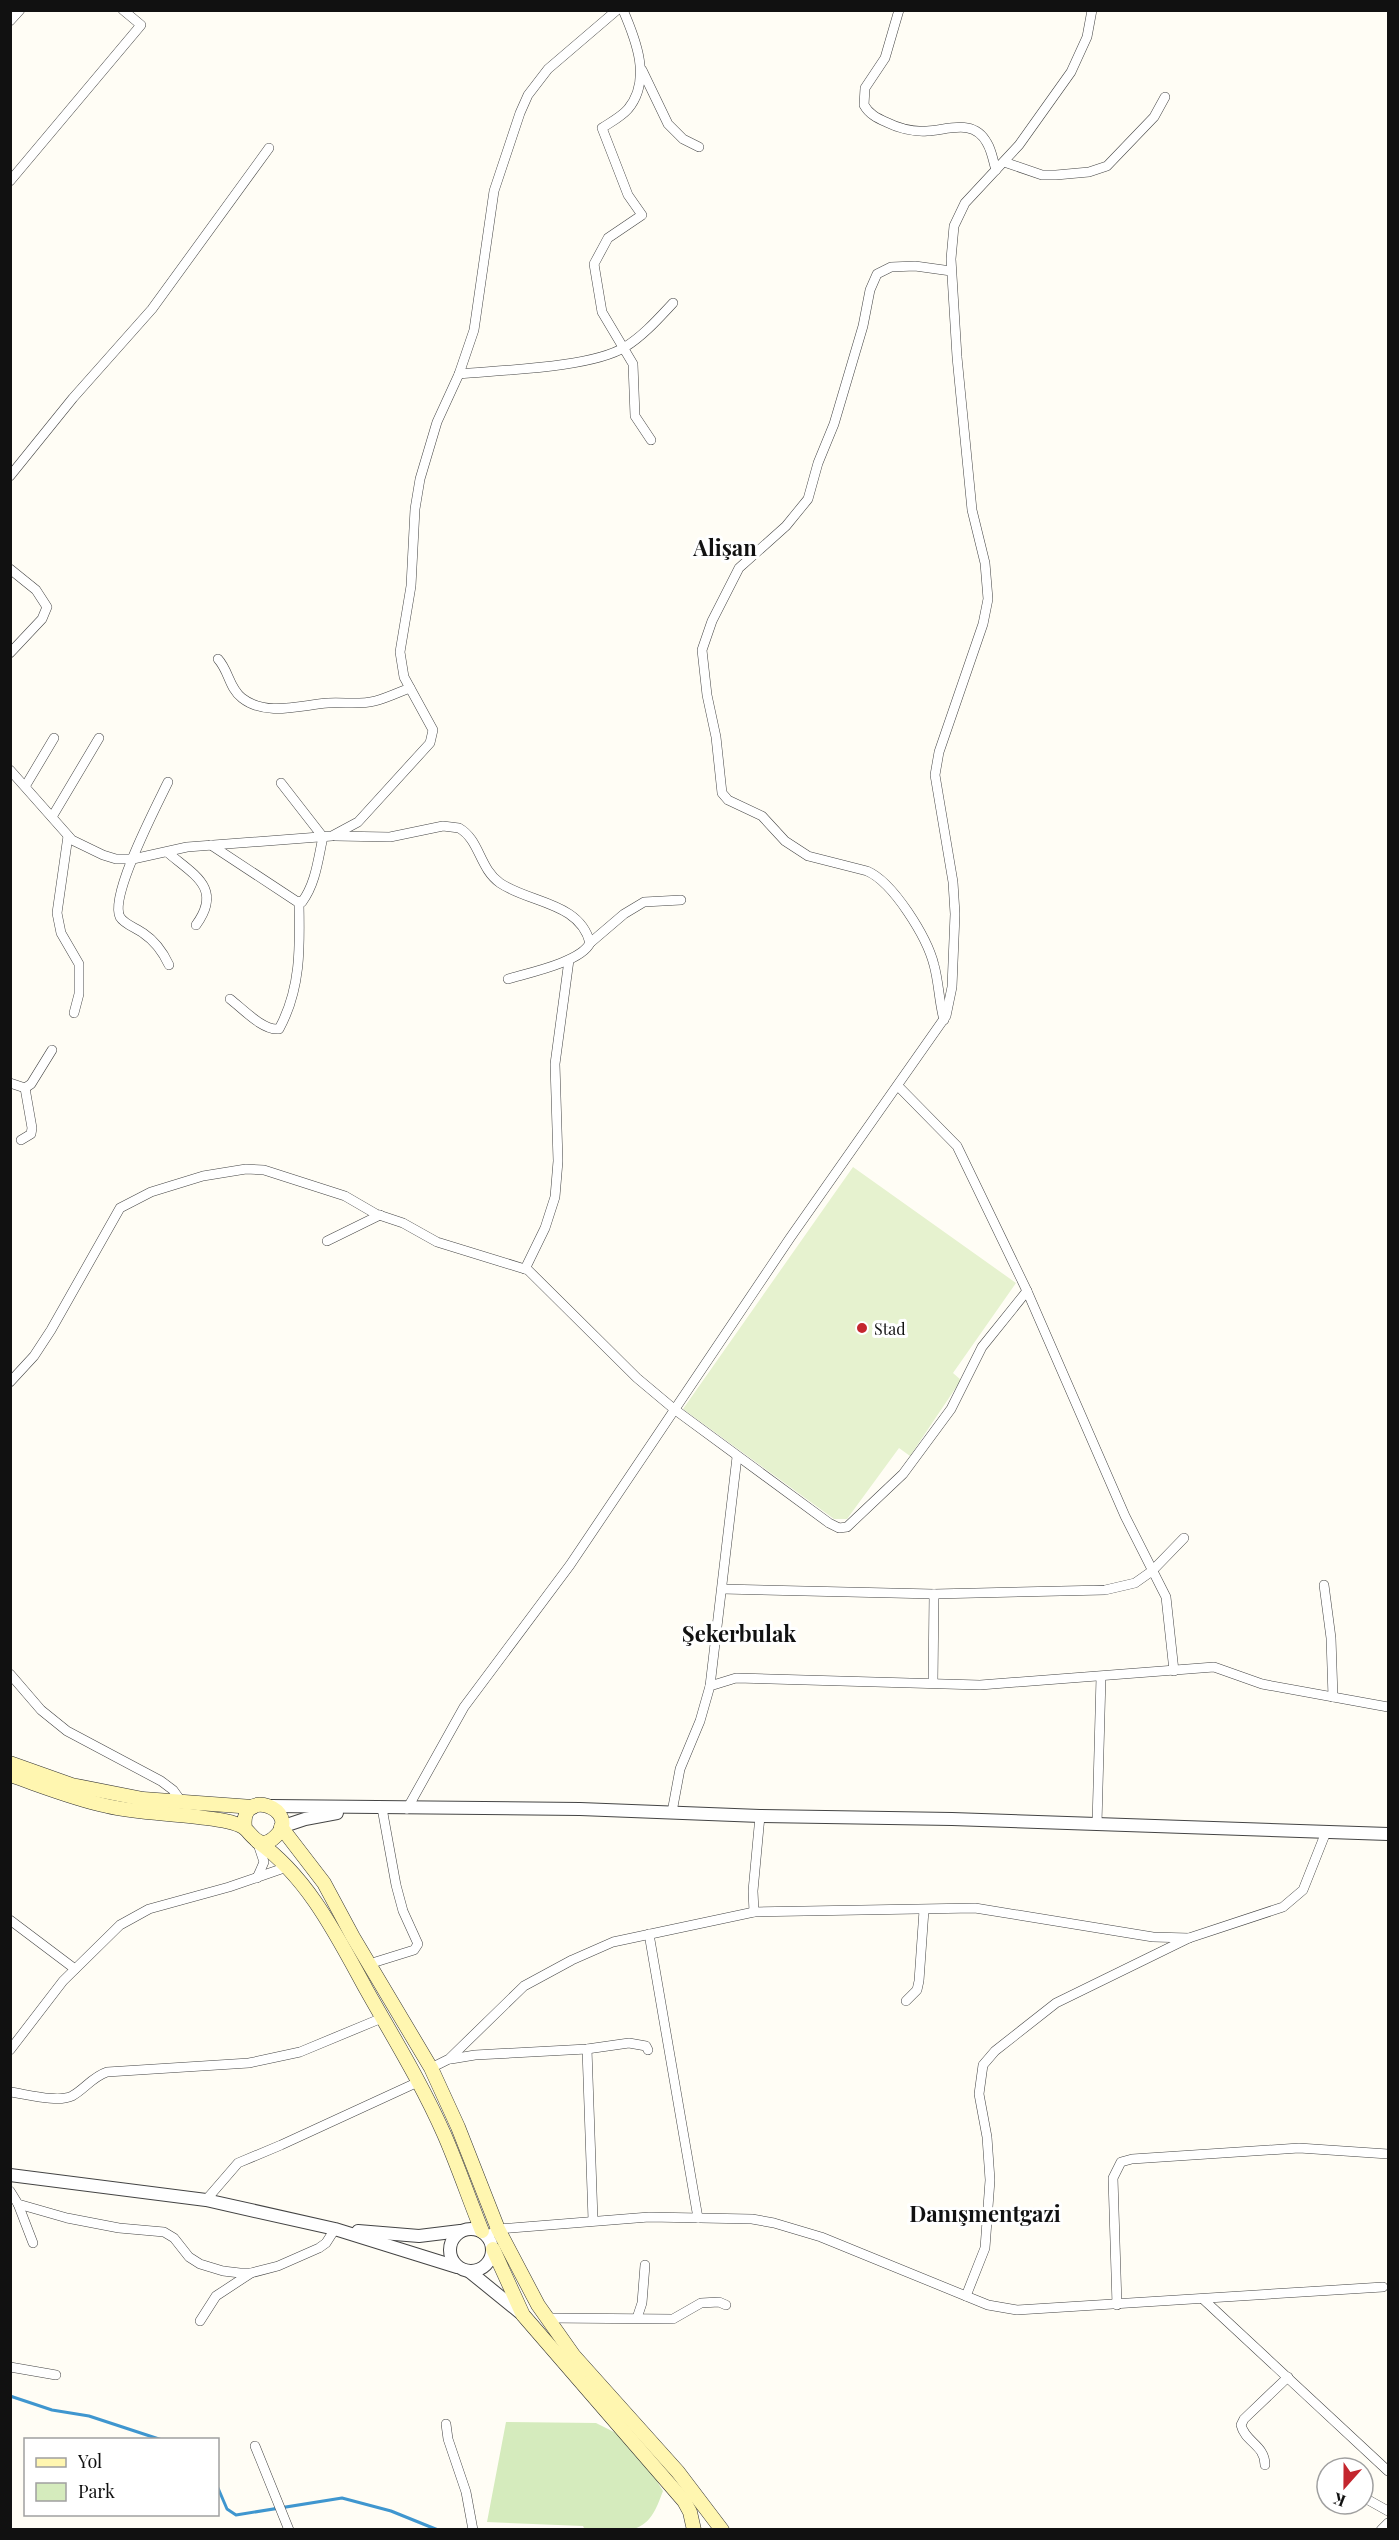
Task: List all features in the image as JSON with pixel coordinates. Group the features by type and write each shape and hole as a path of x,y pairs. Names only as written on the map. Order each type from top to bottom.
{"main road":[{"path":"10,1763 72,1785 143,1799 253,1807"},
{"path":"10,1775 70,1797 108,1807 220,1820 244,1828 251,1838 275,1854 287,1867 321,1911 418,2082 490,2236 523,2315 684,2501 690,2512 694,2529"},
{"path":"244,1828 245,1816 253,1807 258,1804 271,1806 279,1815 281,1827 279,1833 269,1841 257,1841"},
{"path":"281,1827 324,1883 431,2068 458,2127 490,2236 574,2356 678,2472 722,2529"}],"street":[{"path":"10,21 20,10"},
{"path":"10,181 141,25 123,10"},
{"path":"230,999 262,1023 275,1030 279,1029 290,1003 299,966 299,903 308,893 327,837 358,822 430,743 432,730 404,676 400,652 411,586 417,498 437,422 459,374 474,330 494,191 528,95 548,69 617,10"},
{"path":"623,10 632,30 641,68 668,124 683,139 699,147"},
{"path":"899,10 885,58 865,88 864,105 867,111 887,123 913,131 927,131 951,126 972,130 983,136 988,144 996,170"},
{"path":"407,1809 464,1707 570,1566 790,1238 944,1020 950,1006 956,914 953,882 935,775 939,752 983,624 988,599 985,563 971,501 951,271 954,226 964,203 1019,145 1071,72 1087,37 1092,10"},
{"path":"641,68 638,89 628,109 602,128 628,195 642,215 608,238 594,264 602,312 633,364 635,416 651,441"},
{"path":"1004,162 1049,175 1089,172 1107,166 1154,117 1165,97"},
{"path":"10,476 73,398 153,309 269,148"},
{"path":"944,1020 934,963 909,915 887,885 875,875 867,872 808,856 785,842 762,816 728,800 722,793 716,737 707,695 702,650 712,621 739,568 786,526 808,499 818,463 834,424 863,327 870,290 878,274 891,267 915,266 951,271"},
{"path":"459,374 597,358 623,348 638,338 673,303"},
{"path":"10,568 36,590 47,607 42,619 10,653"},
{"path":"218,659 224,666 234,690 242,698 260,707 359,703 374,701 410,688"},
{"path":"26,785 54,738"},
{"path":"52,817 99,738"},
{"path":"10,770 26,785 68,836 89,850 116,859 133,860 211,845 327,837 390,837 443,826 459,828 474,843 482,862 493,877 509,888 537,897 569,915 583,927 590,943"},
{"path":"168,782 120,894 120,916 152,940 169,965"},
{"path":"281,783 327,837"},
{"path":"68,836 57,913 61,933 80,964 79,994 74,1013"},
{"path":"211,845 299,903"},
{"path":"167,852 198,879 207,894 206,911 196,925"},
{"path":"508,979 569,960 583,952 590,943 624,914 644,902 681,900"},
{"path":"525,1269 545,1228 555,1197 558,1161 555,1064 569,960"},
{"path":"25,1088 31,1084 52,1050"},
{"path":"10,1083 25,1088"},
{"path":"898,1086 957,1146 1027,1291 1120,1505 1166,1597 1174,1671"},
{"path":"21,1140 31,1134 32,1128 25,1088"},
{"path":"10,1382 34,1356 51,1330 120,1208 135,1199 203,1176 246,1169 264,1170 345,1196 437,1242 525,1269 535,1275 637,1378 737,1457 839,1528 847,1527 903,1474 951,1409 982,1347 1027,1291"},
{"path":"327,1241 381,1215"},
{"path":"672,1812 680,1768 700,1721 710,1686 737,1457"},
{"path":"722,1589 934,1594 1105,1590 1135,1583 1152,1571 1184,1538"},
{"path":"1324,1585 1331,1638 1333,1697"},
{"path":"933,1683 934,1594"},
{"path":"710,1686 736,1678 753,1677 980,1684 1214,1667 1262,1684 1389,1707"},
{"path":"10,1674 53,1720 82,1740 162,1781 181,1801"},
{"path":"1097,1824 1101,1677"},
{"path":"271,1806 368,1809"},
{"path":"369,1964 414,1950 418,1944 403,1911 396,1886 382,1808"},
{"path":"281,1827 305,1819 382,1808 580,1809 1389,1834"},
{"path":"754,1912 753,1891 760,1816"},
{"path":"966,2296 985,2248 986,2236 990,2180 987,2137 979,2094 983,2065 995,2051 1056,2003 1189,1938 1283,1907 1303,1890 1326,1832"},
{"path":"257,1841 264,1862 257,1878"},
{"path":"10,2050 75,1969 120,1925 149,1909 287,1867"},
{"path":"431,2068 449,2059 524,1986 572,1960 613,1942 754,1912 975,1908 1153,1937 1189,1938"},
{"path":"906,2001 916,1990 919,1981 924,1910"},
{"path":"10,1920 75,1969"},
{"path":"649,1934 698,2218"},
{"path":"10,2092 65,2099 79,2091 92,2079 107,2072 249,2063 300,2052 382,2018"},
{"path":"449,2059 475,2055 587,2049 629,2043 646,2046 648,2050"},
{"path":"587,2049 593,2220"},
{"path":"206,2200 238,2163 418,2082"},
{"path":"1117,2305 1113,2178 1121,2162 1132,2159 1299,2148 1389,2154"},
{"path":"10,2175 206,2200 335,2229 457,2266 470,2272 523,2315"},
{"path":"10,2191 18,2204 33,2243"},
{"path":"18,2204 67,2218 118,2228 164,2232 174,2238 189,2257 200,2264 223,2271 251,2273 278,2266 319,2248 326,2243 335,2229"},
{"path":"335,2229 419,2236 468,2229 490,2236 593,2220 649,2217 752,2219 799,2229 988,2305 1017,2310 1383,2288"},
{"path":"457,2266 450,2255 450,2248 451,2241 461,2231"},
{"path":"470,2272 484,2268 492,2256 490,2236"},
{"path":"637,2318 642,2302 645,2265"},
{"path":"200,2321 216,2296 251,2273"},
{"path":"1203,2299 1389,2471"},
{"path":"546,2318 673,2319 701,2303 719,2302 726,2305"},
{"path":"10,2367 56,2375"},
{"path":"1265,2465 1263,2452 1243,2432 1241,2425 1244,2419 1288,2378"},
{"path":"446,2424 448,2439 466,2492 473,2529"},
{"path":"255,2446 289,2529"},
{"path":"1375,2503 1389,2511"},
{"path":"1381,2529 1389,2523"}],"green space":[{"name":"Stad","path":"853,1167 1016,1283 953,1373 961,1380 910,1456 899,1448 847,1519 834,1519 683,1409"},
{"path":"506,2422 596,2423 618,2434 647,2465 663,2491 652,2516 643,2525 629,2530 585,2530 583,2526 487,2522"}],"waterway":[{"path":"10,2396 52,2410 89,2416 156,2438"},
{"path":"219,2490 227,2509 236,2515 342,2498 391,2511 438,2530"}],"place":[{"name":"Stad","path":"862,1328"}],"district":[{"name":"Alişan","path":"725,547"},
{"name":"Şekerbulak","path":"739,1633"},
{"name":"Danışmentgazi","path":"985,2213"}]}
